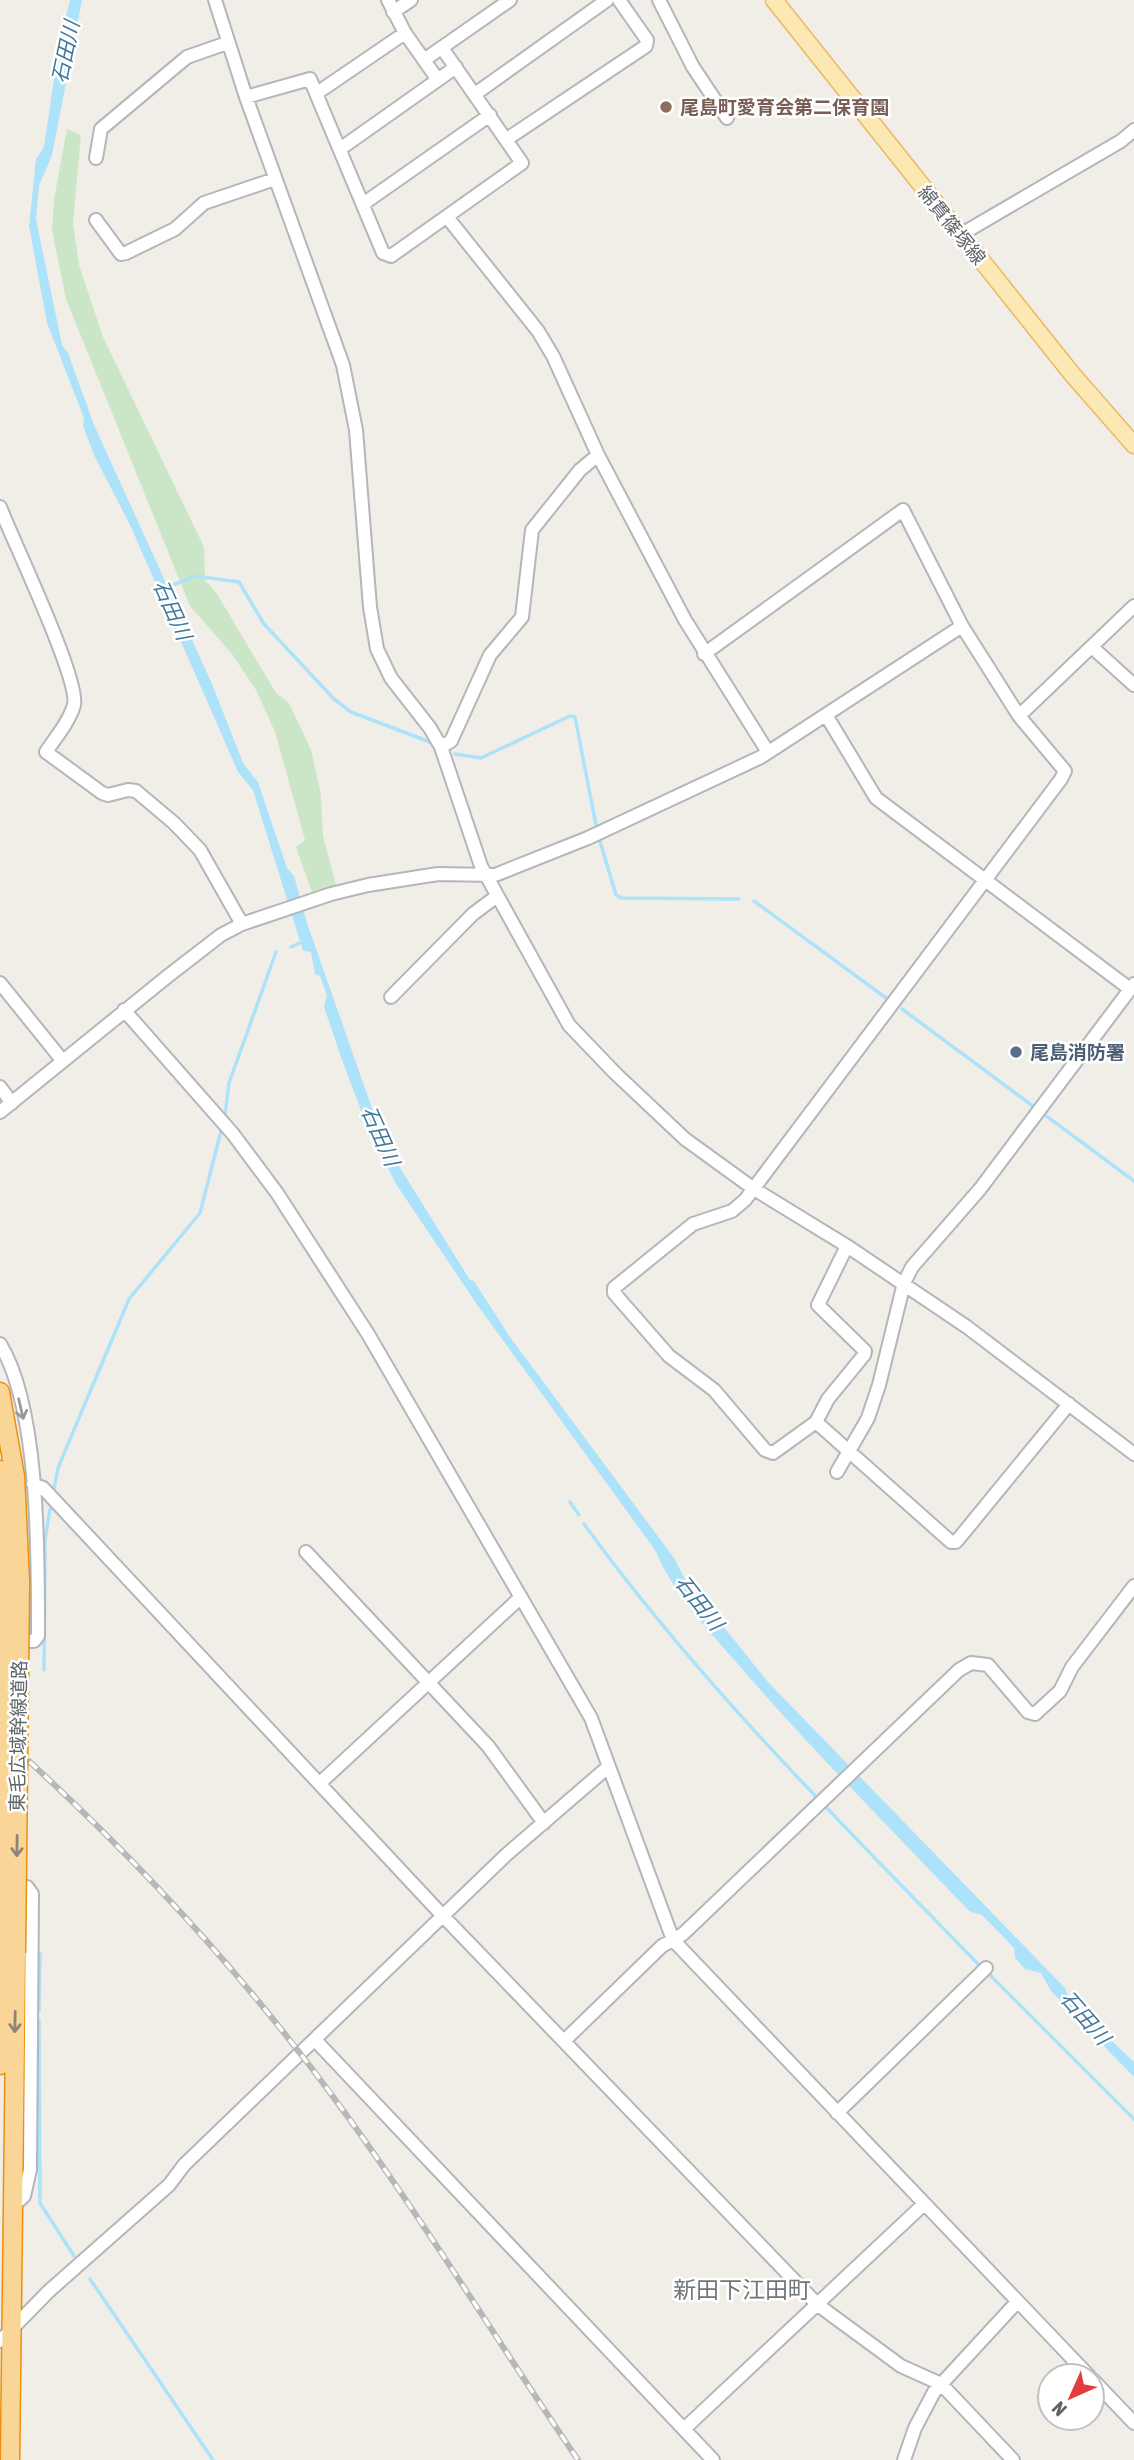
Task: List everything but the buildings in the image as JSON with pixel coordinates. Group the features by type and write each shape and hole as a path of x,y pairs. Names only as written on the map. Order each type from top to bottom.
{"highway":[{"name":"東毛広域幹線道路","path":"0,1392 17,1495 13,1581 8,1953 13,2206 5,2334 10,2460"},
{"name":"東毛広域幹線道路","path":"0,1470 13,1581"},
{"name":"東毛広域幹線道路","path":"0,2066 8,1953"}],"main road":[{"name":"綿貫篠塚線","path":"775,0 1072,374 1134,445"}],"street":[{"path":"215,0 246,97 339,351 356,430 370,607 377,649 391,678 430,728 441,747 486,875 553,999 583,1041 671,1127 754,1189 904,1283 1134,1454"},
{"path":"411,0 391,6 405,33 438,80"},
{"path":"424,60 510,0"},
{"path":"475,94 607,0"},
{"path":"507,139 646,46 647,40 619,0"},
{"path":"659,0 693,66 727,118"},
{"path":"317,93 405,33"},
{"path":"96,158 101,129 187,57 228,43"},
{"path":"246,97 305,79 312,82 383,253 388,257 520,166 522,161 442,48"},
{"path":"340,149 456,67"},
{"path":"363,204 490,115"},
{"path":"960,235 1121,141 1134,130"},
{"path":"96,220 121,254 126,253 175,229 204,203 275,179"},
{"path":"447,217 538,331 553,356 598,455 704,654 768,752"},
{"path":"441,747 451,741 496,646 522,617 532,530 580,470 598,455"},
{"path":"0,507 64,657 74,687 74,703 68,719 46,752 102,793 114,794 128,790 146,797 200,850 242,924"},
{"path":"704,654 902,510 962,625 1019,716 1064,773 754,1189 732,1211 693,1224 614,1289 614,1293 669,1356 714,1390 765,1450 773,1453 816,1422 828,1399 864,1356 864,1351 818,1305 846,1246"},
{"path":"1019,716 1134,606"},
{"path":"0,1112 124,1010 221,935 242,924 345,889 438,874 495,875 598,833 768,752 962,625"},
{"path":"1093,648 1134,685"},
{"path":"826,715 876,798 985,882 1132,987 980,1189 918,1258 904,1283 879,1385 850,1453 837,1472"},
{"path":"391,997 473,914 497,896"},
{"path":"0,983 62,1060"},
{"path":"124,1010 233,1134 277,1193 368,1334 591,1718 673,1940 1075,2362"},
{"path":"0,1087 12,1103"},
{"path":"0,1344 12,1370 23,1416 33,1484 38,1636 34,1641 0,1642"},
{"path":"816,1422 951,1542 956,1542 1069,1404"},
{"path":"33,1484 43,1488 443,1916 818,2305 901,2366 941,2384 1013,2460"},
{"path":"306,1552 488,1746 544,1823"},
{"path":"565,2040 662,1946 683,1934 952,1676 971,1663 983,1663 993,1669 1028,1712 1035,1714 1060,1691 1072,1667 1134,1586"},
{"path":"320,1783 427,1681 521,1597"},
{"path":"5,2334 169,2185 184,2165 320,2037 506,1855 608,1767"},
{"path":"0,1884 27,1887 32,1895 30,2170 24,2196 13,2206"},
{"path":"838,2113 986,1968"},
{"path":"320,2037 713,2460"},
{"path":"684,2429 924,2204"},
{"path":"904,2460 921,2416 941,2384 1017,2302"},
{"path":"1106,2394 1134,2424"}],"green space":[{"path":"67,129 81,135 73,223 79,265 103,337 204,547 205,580 217,594 276,693 289,703 311,750 321,795 323,836 336,885 312,892 296,847 305,840 275,732 256,690 232,654 190,606 66,299 52,230 54,199"}],"water":[{"name":"石田川","path":"70,0 82,0 52,155 39,186 36,219 62,345 68,353 94,425 212,684 243,763 258,782 287,868 294,876 307,923 373,1111 397,1163 470,1280 474,1281 510,1337 674,1558 685,1579 768,1682 1065,1988 1070,2001 1134,2062 1134,2077 1051,1991 1041,1973 1025,1969 1015,1958 1014,1948 982,1915 969,1911 854,1792 706,1628 672,1583 655,1550 478,1306 396,1184 367,1126 341,1057 324,1007 327,995 320,976 315,974 311,952 303,951 253,790 238,772 131,527 94,455 83,426 84,418 47,323 29,226 36,159 44,147 59,45"}],"waterway":[{"name":"石田川","path":"163,589 195,576 239,582 264,624 334,699 351,712 430,742"},
{"path":"455,754 481,758 570,716 575,717 597,830"},
{"path":"599,838 616,895 621,898 739,899"},
{"path":"754,901 886,998"},
{"path":"291,947 302,942"},
{"path":"225,1115 229,1083 276,952"},
{"path":"902,1009 1134,1181"},
{"path":"54,1489 58,1468 129,1299 200,1213 221,1131"},
{"path":"570,1502 579,1515"},
{"path":"44,1670 45,1540 50,1509"},
{"path":"584,1524 675,1640 773,1751 979,1965"},
{"path":"39,2011 40,1953"},
{"path":"990,1975 1134,2119"},
{"path":"39,2020 40,2203 74,2256"},
{"path":"90,2279 213,2460"}],"railway":[{"path":"0,1735 94,1822 139,1868 226,1963 307,2062 434,2242 578,2460"}],"place":[{"name":"尾島町愛育会第二保育園","path":"666,107"},
{"name":"尾島消防署","path":"1016,1052"}],"district":[{"name":"新田下江田町","path":"742,2290"}]}
